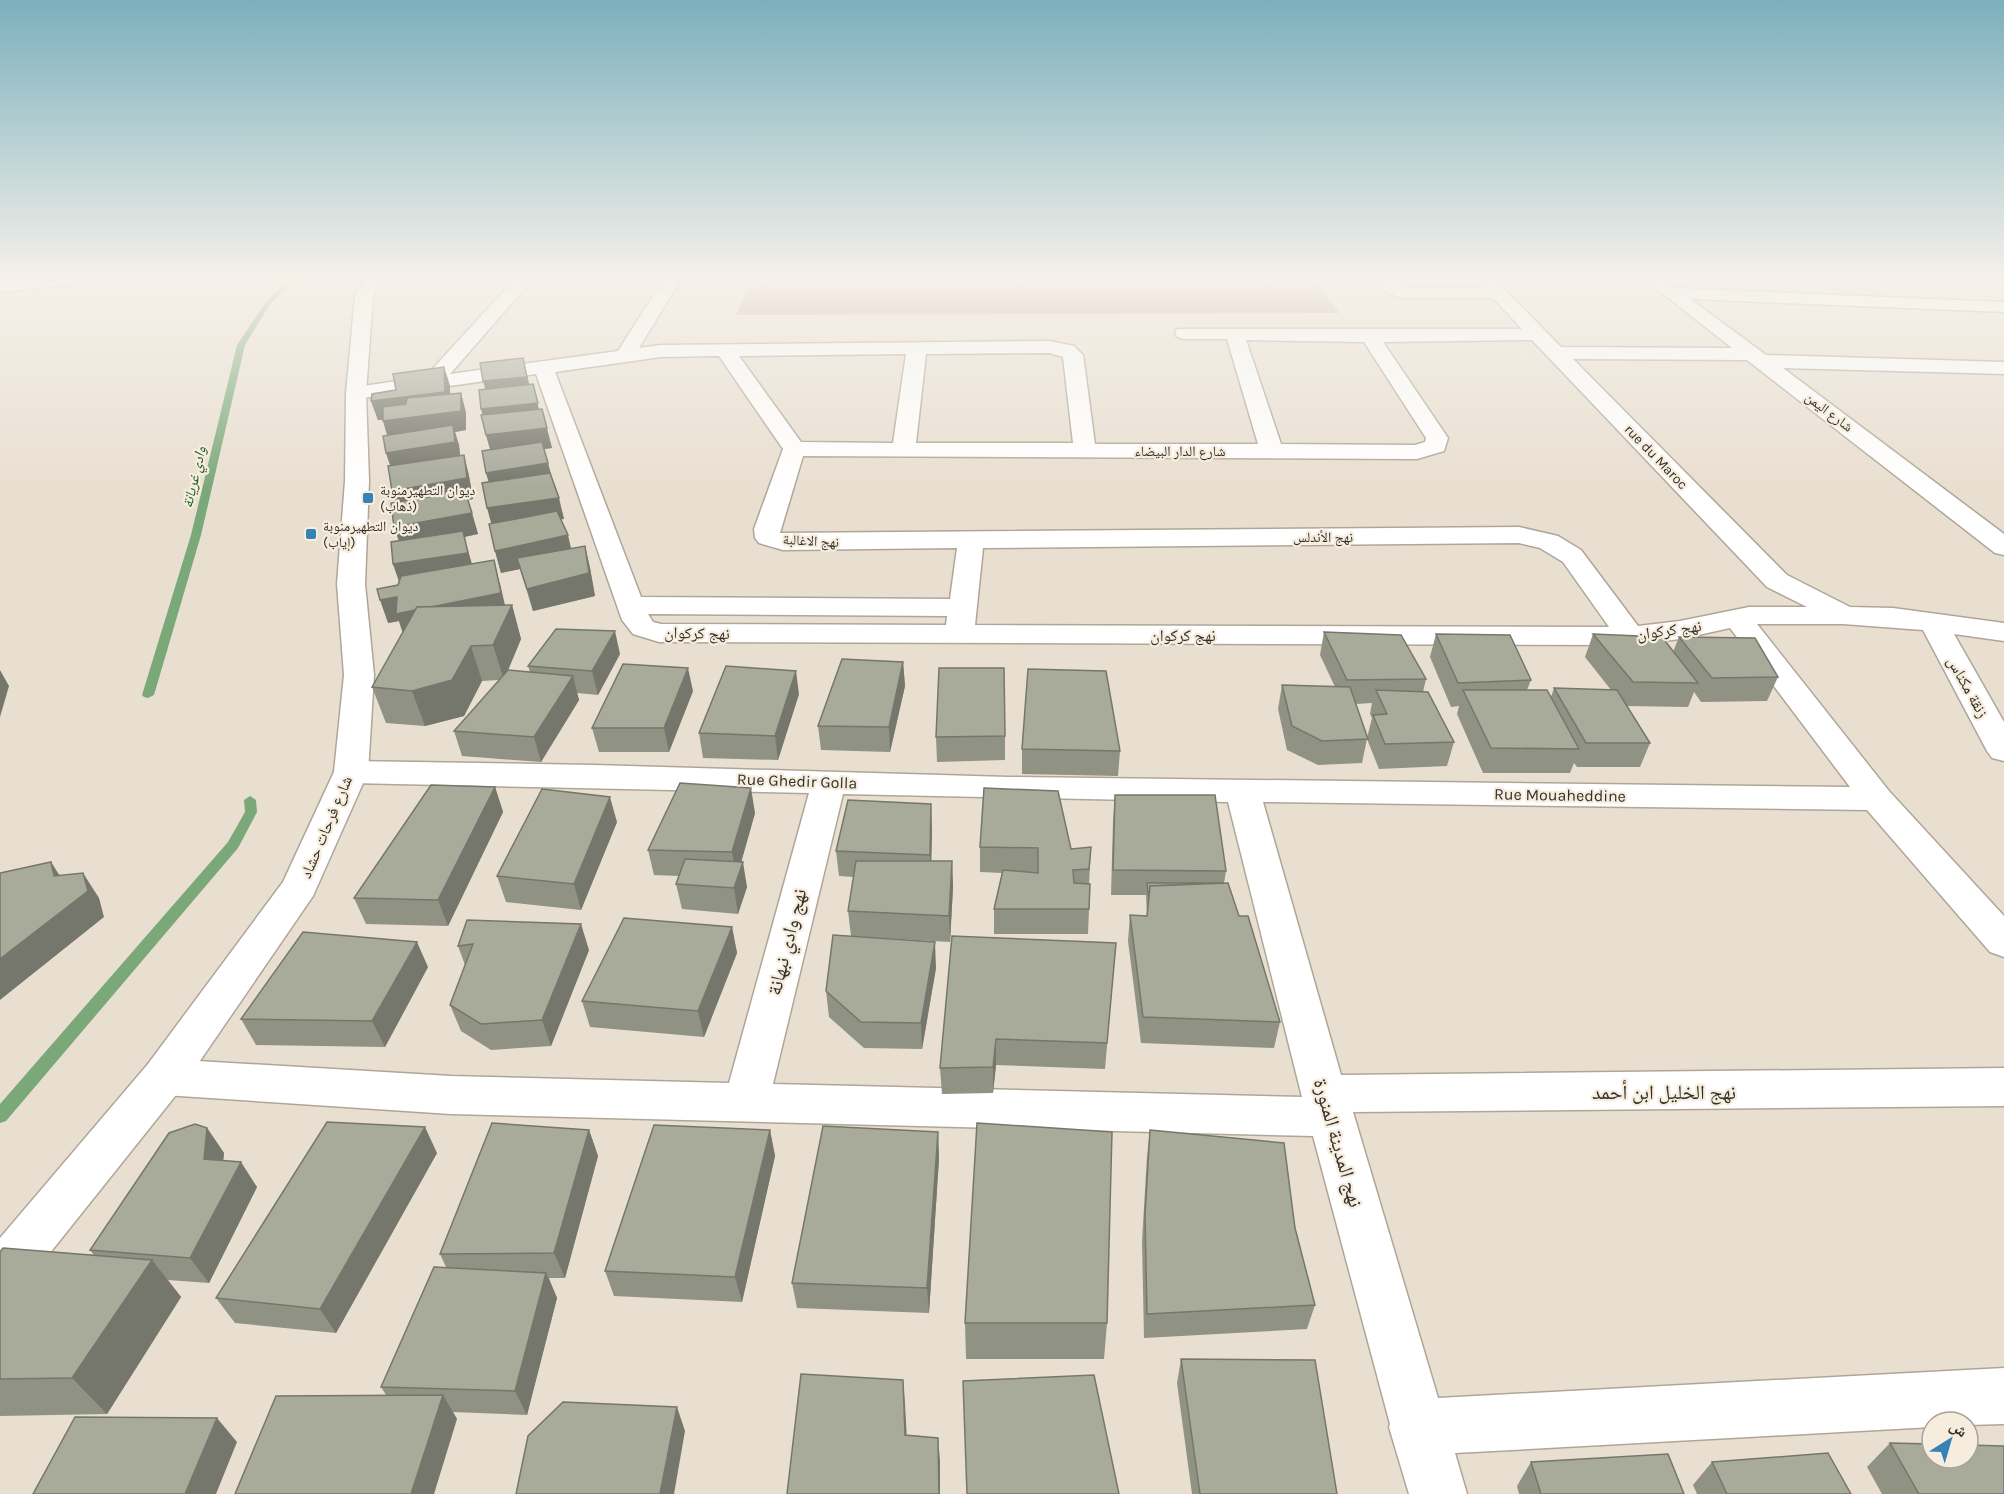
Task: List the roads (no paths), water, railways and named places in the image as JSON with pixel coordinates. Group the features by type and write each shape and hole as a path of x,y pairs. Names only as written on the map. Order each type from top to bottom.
{"street":[{"name":"شارع فرحات حشاد","path":"0,1276 164,1077 300,887 326,833 351,772 358,675 351,584 357,481 356,393 360,349"},
{"path":"433,381 462,349"},
{"path":"626,354 629,349"},
{"path":"356,393 544,368 626,354 661,351 834,349"},
{"path":"904,449 917,349"},
{"path":"1059,349 1067,350 1073,355 1085,451"},
{"path":"1240,349 1272,452"},
{"name":"شارع الدار البيضاء","path":"794,449 1417,452 1436,446 1437,438 1378,349"},
{"name":"rue du Maroc","path":"1552,349 1777,581 1843,615"},
{"name":"شارع اليمن","path":"1745,349 2004,547"},
{"path":"725,351 794,449"},
{"path":"1556,353 2004,368"},
{"path":"1983,367 2004,381"},
{"name":"نهج كركوان","path":"544,368 636,620 643,628 659,633 961,622 1630,636 1744,617"},
{"name":"نهج الاغالبة","path":"794,449 767,529 768,538 783,542 845,543 971,540"},
{"name":"نهج الأندلس","path":"971,540 1519,535 1549,542 1572,556 1630,636"},
{"path":"961,622 971,540"},
{"path":"1777,581 1744,617 1877,799 2004,942"},
{"name":"rue du Maroc","path":"1744,617 1843,615 1933,622 2004,632"},
{"name":"زنقة مكناس","path":"1933,622 2004,751"},
{"name":"Rue Ghedir Golla","path":"351,772 1008,788 1243,791"},
{"name":"نهج وادي نبهانة","path":"746,1102 829,782"},
{"name":"Rue Mouaheddine","path":"1243,791 1877,799"},
{"name":"نهج المدينة المنورة","path":"1243,791 1328,1105 1438,1494"},
{"name":"نهج الخليل ابن أحمد","path":"164,1077 451,1095 746,1102 1328,1105 2004,1087"},
{"path":"1418,1427 2004,1396"}],"waterway":[{"name":"وادي غريانة","path":"148,695 196,535 240,349"},
{"path":"0,1116 233,845 251,812 250,800"}],"place":[{"name":"ديوان التطهيرمنوبة (ذهاب)","path":"368,498"},
{"name":"ديوان التطهيرمنوبة (إياب)","path":"311,534"}]}
